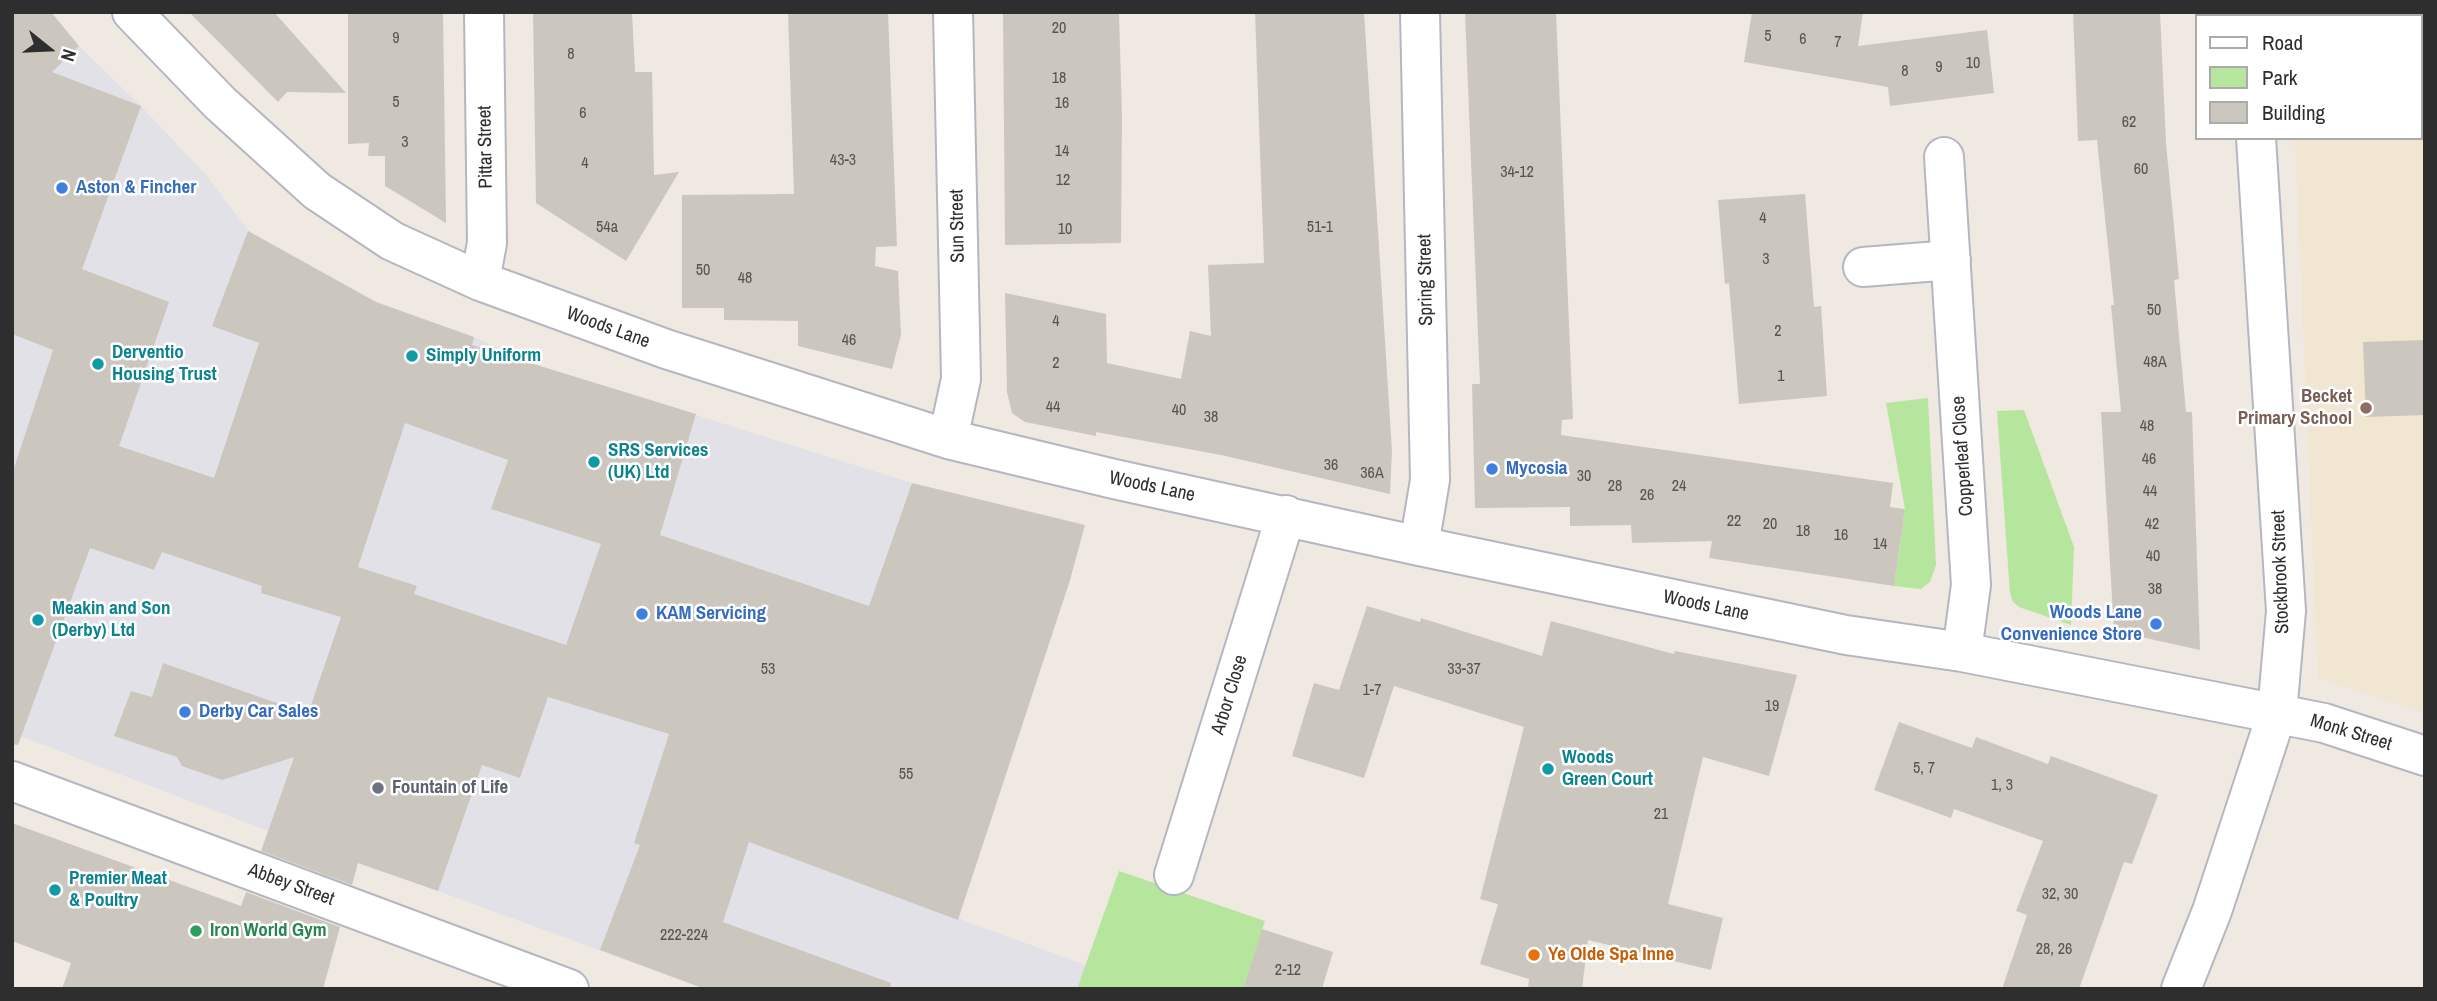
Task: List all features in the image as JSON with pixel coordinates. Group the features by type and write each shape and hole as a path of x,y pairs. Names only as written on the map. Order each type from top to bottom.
{"street":[{"name":"Woods Lane","path":"132,12 220,103 317,191 392,241 480,281 666,349 948,439 1114,479 1846,635 1962,652 2277,713"},
{"name":"Pittar Street","path":"480,281 487,243 484,12"},
{"name":"Sun Street","path":"948,439 961,379 953,12"},
{"name":"Spring Street","path":"1419,546 1430,480 1420,12"},
{"name":"Stockbrook Street","path":"2181,989 2212,911 2277,713 2286,611 2256,140"},
{"name":"Copperleaf Close","path":"1944,157 1971,585 1962,652"},
{"path":"1863,267 1951,260"},
{"name":"Arbor Close","path":"1174,875 1286,515"},
{"name":"Monk Street","path":"2277,713 2324,723 2425,756"},
{"name":"Abbey Street","path":"12,781 569,989"}],"shaded area":[{"path":"12,12 51,12 79,46 207,176 249,231 376,302 474,337 540,366 912,483 778,853 1086,965 1077,989 705,989 438,891 482,765 310,709 268,831 12,733"},
{"name":"Becket Primary School","path":"2425,12 2425,713 2318,678 2295,140 2423,140 2423,14 2293,14"}],"green space":[{"path":"1928,398 1936,565 1930,582 1921,589 1894,586 1905,509 1886,403"},
{"path":"2024,410 2074,547 2071,625 2019,607 2013,602 2010,593 1997,411"},
{"path":"1119,871 1265,921 1243,989 1077,989"}],"building":[{"path":"12,12 51,12 79,46 52,72 141,106 82,269 169,302 119,446 214,478 259,343 212,326 248,231 376,302 474,337 472,345 696,414 660,535 869,606 912,483 1085,525 1070,580 958,920 749,842 723,922 891,983 890,989 705,989 600,950 640,845 634,843 669,734 548,697 520,778 482,765 438,891 358,863 352,885 261,851 294,757 222,780 182,766 177,757 114,736 131,691 152,697 163,663 308,714 341,617 261,593 262,586 162,552 154,570 90,548 18,745 12,744 12,474 53,350 12,334","holes":["405,423 508,460 491,509 601,544 566,645 414,594 417,586 358,567"]},
{"path":"189,12 274,12 346,93 287,92 278,102"},
{"path":"348,12 443,12 446,223 385,186 385,156 368,156 369,143 348,144"},
{"path":"533,12 632,12 635,72 652,72 654,175 679,172 626,261 536,203"},
{"path":"788,12 888,12 897,246 876,247 875,266 898,271 901,335 892,369 798,346 798,321 724,320 724,308 682,308 682,195 794,194"},
{"path":"1003,12 1119,12 1121,243 1005,245"},
{"path":"1255,12 1364,12 1392,451 1390,494 1221,455 1025,422 1012,413 1007,392 1005,293 1106,314 1107,363 1181,379 1190,331 1211,336 1208,265 1264,263"},
{"path":"1465,12 1556,12 1573,419 1562,420 1561,435 1893,483 1890,507 1905,509 1894,586 1709,558 1712,541 1632,543 1631,525 1570,526 1570,507 1475,508 1472,384 1480,384"},
{"path":"1752,12 1863,12 1858,46 1987,30 1994,93 1890,106 1888,87 1744,62"},
{"path":"2073,12 2160,12 2166,143 2179,279 2174,280 2186,412 2192,412 2200,650 2114,631 2101,412 2121,412 2111,305 2114,305 2097,140 2078,141"},
{"path":"1805,194 1814,307 1821,306 1827,396 1739,404 1729,283 1725,284 1718,200"},
{"path":"2425,340 2425,415 2366,417 2363,342"},
{"path":"1367,606 1420,622 1421,618 1542,656 1551,621 1674,654 1675,651 1797,675 1769,776 1703,757 1668,904 1723,918 1711,970 1588,940 1582,989 1528,989 1529,979 1480,964 1498,904 1480,899 1524,727 1394,686 1364,778 1292,756 1314,683 1339,690"},
{"path":"1899,722 1972,748 1976,737 2048,764 2051,756 2158,795 2132,864 2124,862 2079,989 2002,989 2027,915 2016,911 2043,841 1954,809 1951,818 1874,790"},
{"name":"Iron World Gym","path":"12,823 241,906 246,892 340,927 323,989 62,989 71,963 12,941"},
{"path":"1262,929 1333,952 1322,989 1243,989"}],"place":[{"name":"Aston & Fincher","path":"62,188"},
{"name":"Simply Uniform","path":"412,356"},
{"name":"Derventio Housing Trust","path":"98,364"},
{"name":"Becket Primary School","path":"2366,408"},
{"name":"SRS Services (UK) Ltd","path":"594,462"},
{"name":"Mycosia","path":"1492,469"},
{"name":"KAM Servicing","path":"642,614"},
{"name":"Meakin and Son (Derby) Ltd","path":"38,620"},
{"name":"Woods Lane Convenience Store","path":"2156,624"},
{"name":"Derby Car Sales","path":"185,712"},
{"name":"Woods Green Court","path":"1548,769"},
{"name":"Fountain of Life","path":"378,788"},
{"name":"Premier Meat & Poultry","path":"55,890"},
{"name":"Iron World Gym","path":"196,931"},
{"name":"Ye Olde Spa Inne","path":"1534,955"}]}
